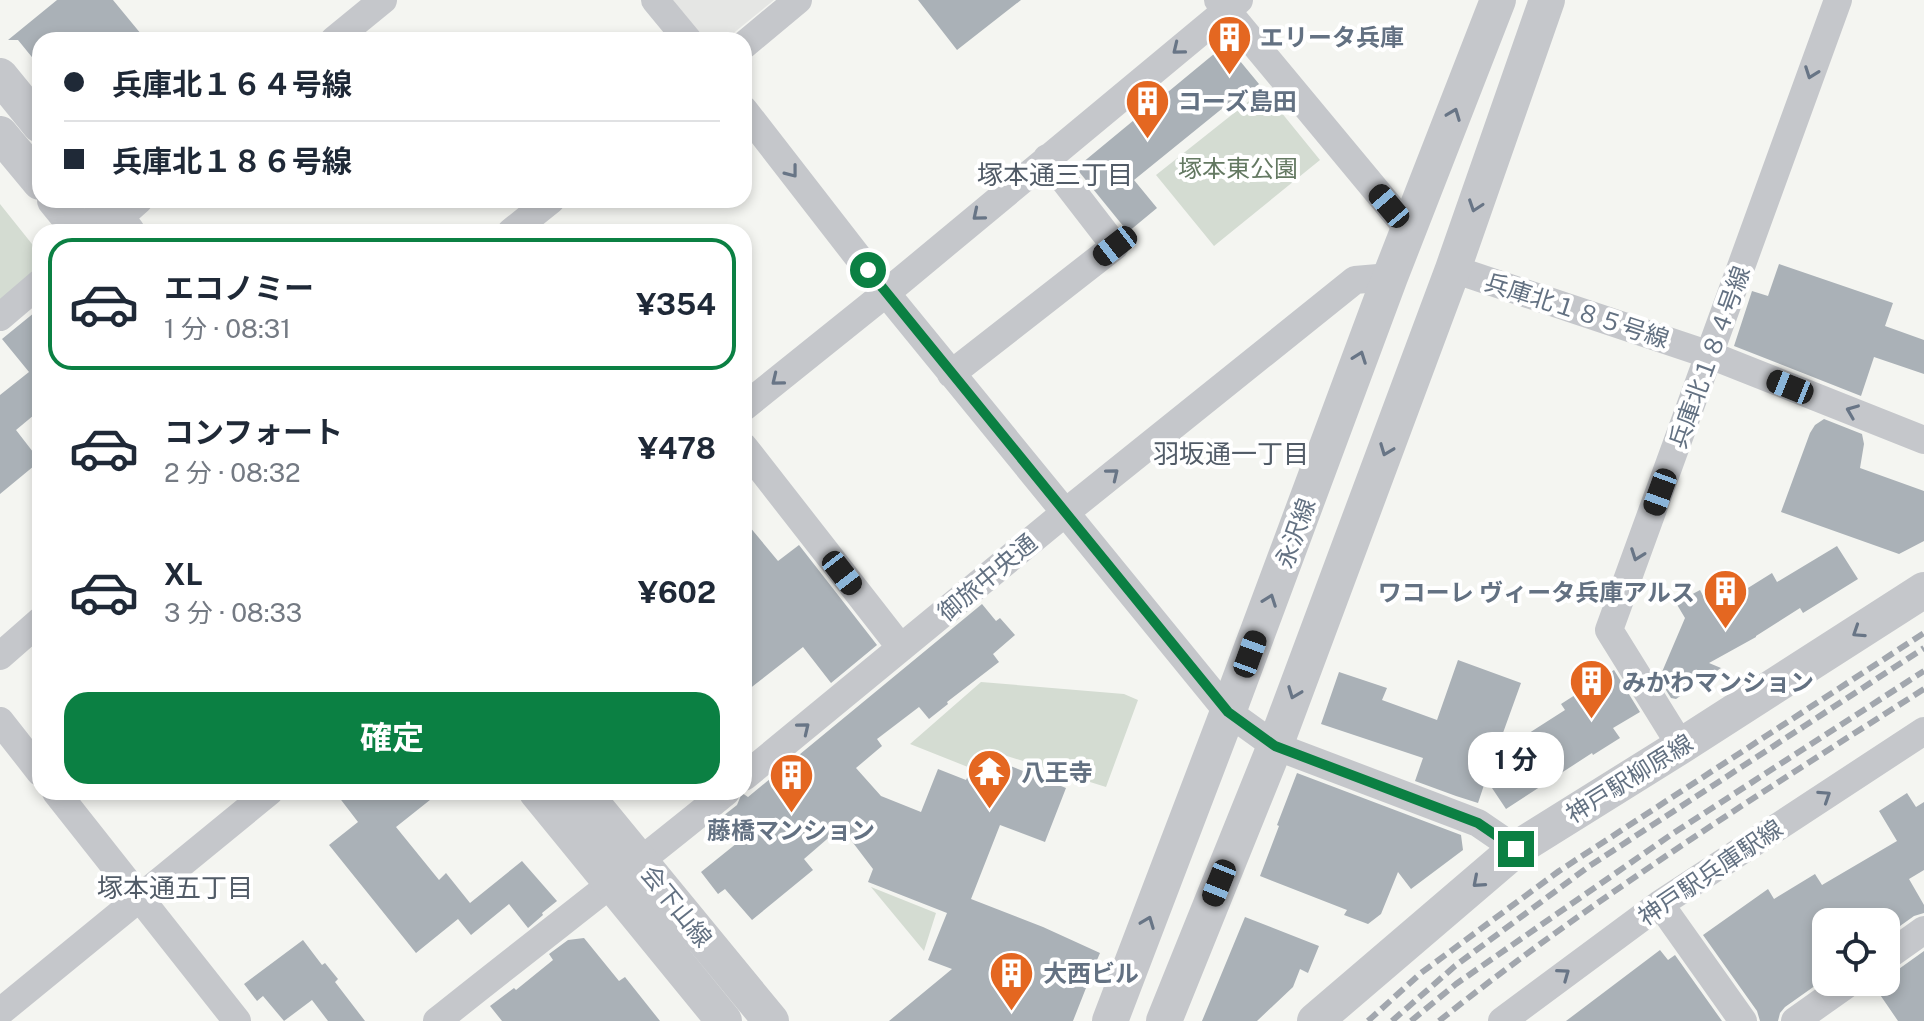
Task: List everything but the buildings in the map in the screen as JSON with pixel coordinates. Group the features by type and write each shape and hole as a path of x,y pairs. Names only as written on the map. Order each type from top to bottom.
{"street":[{"path":"344,32 383,0"},
{"path":"655,0 681,32"},
{"path":"752,38 798,0"},
{"name":"永沢線","path":"1110,1021 1390,277 1498,0"},
{"path":"1164,1021 1275,746 1453,269 1547,0"},
{"name":"兵庫北１８４号線","path":"1681,746 1609,630 1838,0"},
{"path":"752,401 886,293 1228,3 1409,230"},
{"path":"0,76 32,115"},
{"path":"752,120 951,374 1228,712 1275,746 1478,823 1516,849"},
{"path":"0,134 32,172"},
{"path":"951,374 1115,246 1047,158"},
{"path":"62,208 74,224"},
{"path":"521,224 541,208"},
{"name":"兵庫北１８５号線","path":"1453,269 1710,355 1924,440"},
{"name":"御旅中央通","path":"752,770 1355,280 1390,277"},
{"path":"0,317 32,290"},
{"path":"752,457 901,648"},
{"name":"神戸駅柳原線","path":"1315,1021 1516,849 1924,590"},
{"path":"0,656 32,628"},
{"path":"0,721 32,762"},
{"name":"神戸駅兵庫駅線","path":"1512,1018 1660,904 1924,731"},
{"path":"62,800 237,1021"},
{"path":"0,1012 259,800"},
{"name":"会下山線","path":"544,800 724,1021"},
{"name":"会下山線","path":"590,800 771,1021"},
{"path":"437,1021 716,800"},
{"path":"1660,904 1743,1021"},
{"path":"1900,947 1924,930"},
{"path":"1795,1021 1830,996"}],"shaded area":[{"path":"673,0 774,0 735,32 699,32"}],"green space":[{"name":"塚本東公園","path":"1263,90 1320,160 1214,246 1156,175"},
{"path":"0,204 32,244 32,274 0,301"},
{"path":"981,682 1124,694 1138,700 1106,787 991,751 983,773 910,744"},
{"path":"871,887 936,913 924,951"}],"railway":[{"path":"1368,1021 1421,973 1559,871 1924,633"},
{"path":"1392,1021 1455,966 1588,867 1924,648"},
{"path":"1411,1021 1456,984 1672,834 1924,671"},
{"path":"1439,1021 1616,890 1924,689"}],"place":[{"name":"エリータ兵庫","path":"1229,76"},
{"name":"コーズ島田","path":"1147,140"},
{"name":"ワコーレ ヴィータ兵庫アルス","path":"1726,631"},
{"name":"みかわマンション","path":"1591,721"},
{"name":"八王寺","path":"990,811"},
{"name":"藤橋マンション","path":"791,815"},
{"name":"大西ビル","path":"1012,1012"}],"district":[{"name":"塚本通三丁目","path":"1055,174"},
{"name":"羽坂通一丁目","path":"1231,453"},
{"name":"塚本通五丁目","path":"175,887"}],"route":[{"path":"868,270 1228,712 1275,746 1478,823 1516,849"}]}
